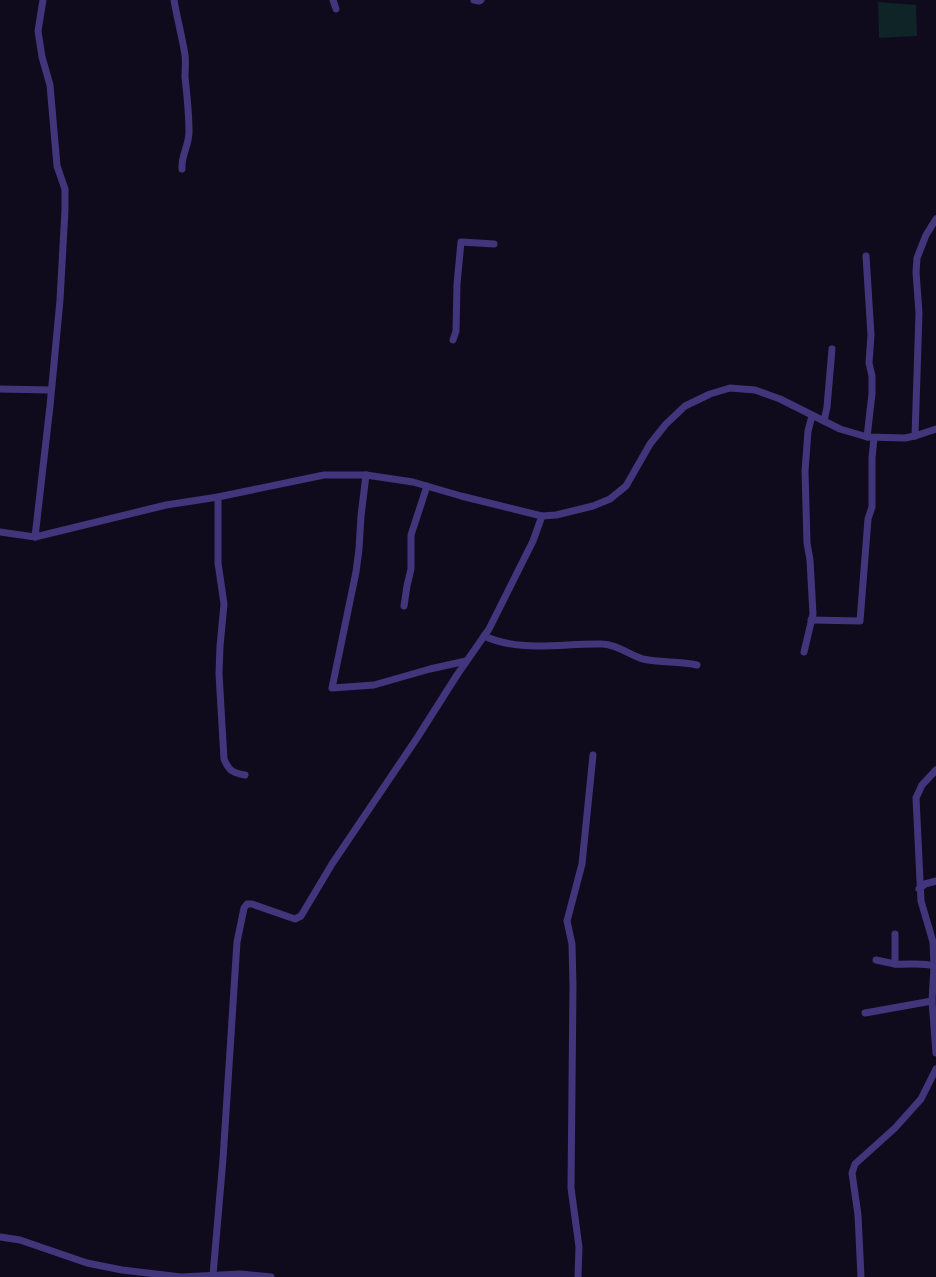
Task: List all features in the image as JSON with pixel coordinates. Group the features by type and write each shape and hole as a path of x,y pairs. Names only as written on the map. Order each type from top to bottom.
{"street":[{"path":"35,537 61,287 65,189 58,166 50,85 38,31 43,0"},
{"path":"174,0 185,58 189,113 189,134 181,161 182,169"},
{"path":"333,0 336,9"},
{"path":"474,0 481,0"},
{"path":"915,436 919,313 917,258 936,219"},
{"path":"453,340 456,331 461,242 494,244"},
{"path":"811,620 860,621 868,519 872,507 872,376 869,363 871,335 866,256"},
{"path":"824,421 832,349"},
{"path":"0,532 35,537 166,505 324,475 366,475 412,482 542,516 573,511 610,499 626,486 650,444 666,424 685,407 710,394 730,388 755,390 840,429 871,438 915,436 936,429"},
{"path":"0,389 51,390"},
{"path":"804,652 813,614 805,471 812,416"},
{"path":"366,475 360,516 358,561 332,688 374,685 466,662"},
{"path":"404,606 411,569 411,536 427,486"},
{"path":"218,497 218,563 224,596 219,674 224,759 228,769 244,775"},
{"path":"213,1275 237,942 244,908 247,904 252,904 295,919 299,918 484,636 533,541 542,516"},
{"path":"484,636 503,644 525,646 600,643 641,658 697,664"},
{"path":"578,1277 579,1247 570,1188 573,985 572,944 568,921 582,864 593,755"},
{"path":"936,770 922,785 916,798 920,901 934,942 932,1001 936,1053"},
{"path":"919,888 936,881"},
{"path":"895,934 895,964"},
{"path":"876,960 934,966"},
{"path":"865,1013 932,1001"},
{"path":"861,1277 858,1215 852,1173 855,1164 895,1128 921,1098 936,1069"},
{"path":"0,1237 20,1240 87,1263 122,1270 181,1277 271,1277"}],"green space":[{"path":"878,2 916,5 917,36 879,38"}]}
